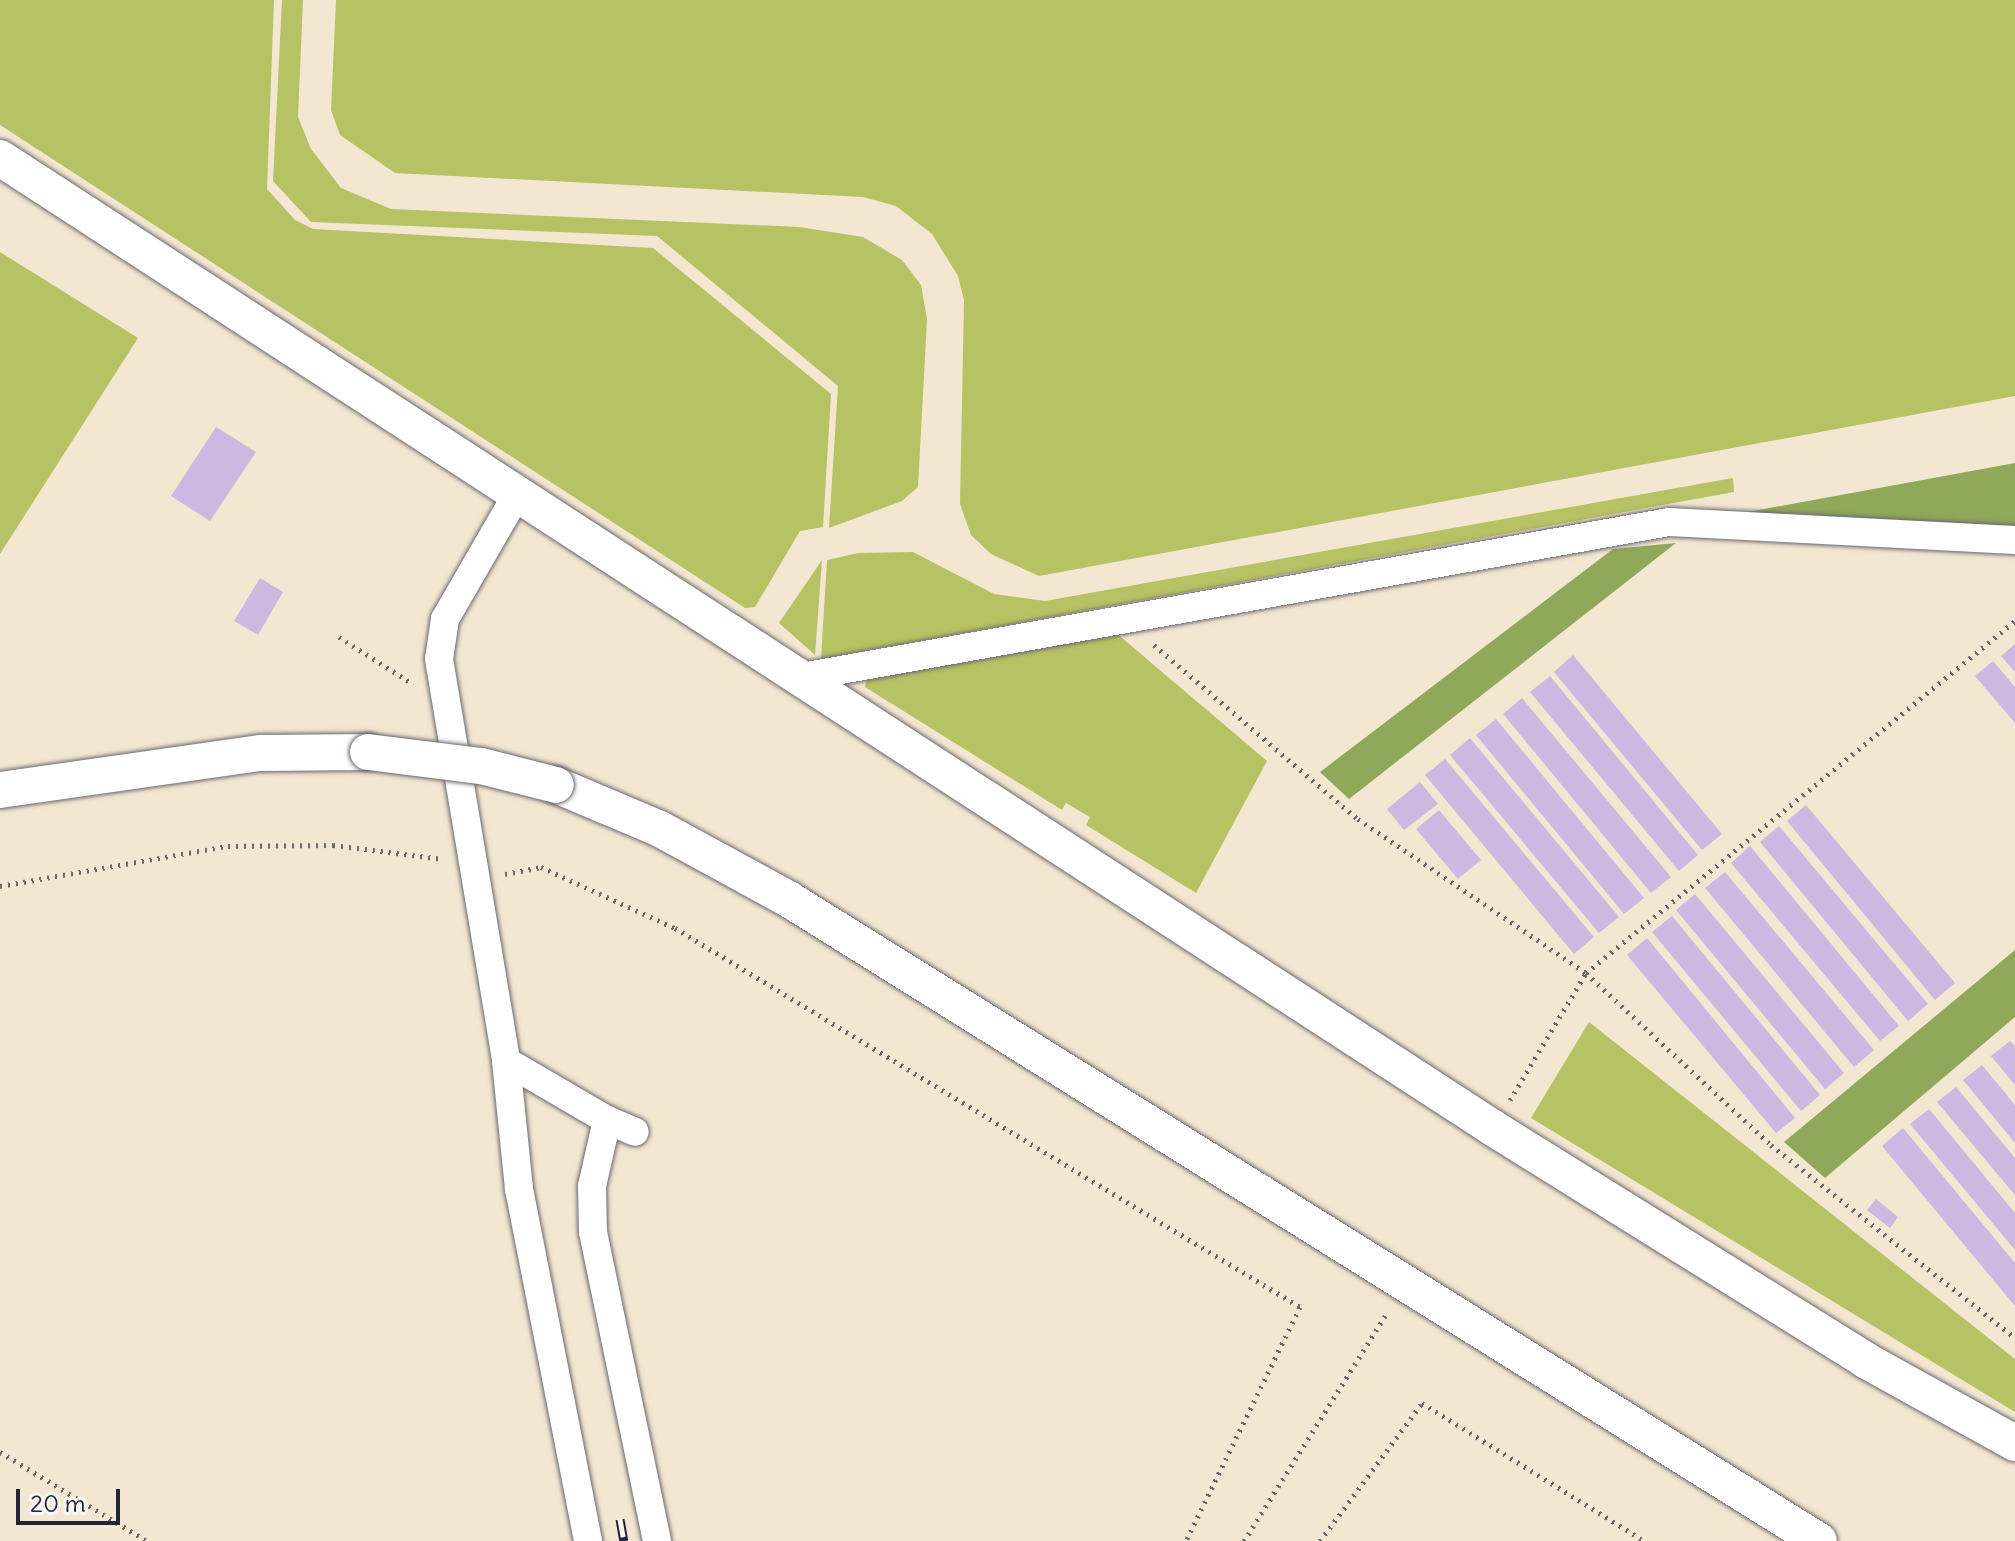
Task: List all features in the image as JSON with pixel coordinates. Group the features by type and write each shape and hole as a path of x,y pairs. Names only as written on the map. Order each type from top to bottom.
{"street":[{"path":"0,158 1493,1128 1865,1360 2015,1443"},
{"path":"516,496 445,619 439,659 506,1061 519,1189 588,1541"},
{"path":"796,678 1669,522 2015,540"},
{"path":"0,790 261,753 368,752 481,766 556,785 660,829 790,900 1819,1541"},
{"path":"506,1061 607,1120 635,1132"},
{"path":"607,1120 592,1186 593,1232 657,1541"}],"path":[{"path":"1126,621 1358,819 1586,973 1771,1145 2015,1338"},
{"path":"1493,1128 1586,973 2015,621"},
{"path":"339,637 447,707"},
{"path":"0,886 228,846 474,867 541,867 675,928 1300,1307 1186,1541"},
{"path":"1244,1541 1404,1285"},
{"path":"1320,1541 1422,1403 1645,1541"},
{"path":"0,1452 147,1541"}],"green space":[{"path":"0,0 274,0 267,189 295,220 313,229 653,248 831,394 823,527 800,531 755,607 745,608 0,125"},
{"path":"282,0 303,0 298,117 311,149 341,188 391,209 799,227 863,237 902,260 921,285 927,319 918,487 902,501 829,528 838,386 657,236 311,222 273,181"},
{"path":"336,0 2015,0 2015,396 1039,576 991,554 971,535 960,504 964,300 958,276 932,234 896,206 863,197 395,173 340,135 331,110"},
{"path":"0,252 138,338 0,554"},
{"path":"2015,463 2015,526 1737,514"},
{"path":"1733,478 1734,492 821,659 827,560 858,553 913,552 994,594 1045,601"},
{"path":"1676,543 1349,799 1320,772 1613,549"},
{"path":"822,560 815,655 779,623"},
{"path":"1115,632 1267,761 1196,893 1086,825 1090,817 1066,803 1062,810 865,687 867,677"},
{"path":"2015,950 2015,1017 1825,1178 1784,1142"},
{"path":"1589,1022 2015,1359 2015,1412 1531,1118"}],"building":[{"path":"216,427 256,452 210,521 171,496"},
{"path":"260,578 283,592 258,635 234,621"},
{"path":"2015,644 2015,672 2001,656"},
{"path":"1573,655 1722,834 1702,850 1554,672"},
{"path":"1993,661 2015,687 2015,723 1975,676"},
{"path":"1550,676 1698,855 1679,871 1530,692"},
{"path":"1522,698 1671,877 1651,893 1503,714"},
{"path":"1496,719 1644,898 1624,914 1476,735"},
{"path":"1470,738 1619,917 1599,933 1450,755"},
{"path":"1445,759 1594,937 1574,954 1425,775"},
{"path":"1420,782 1438,804 1404,830 1387,809"},
{"path":"1806,805 1955,983 1935,1000 1787,821"},
{"path":"1439,810 1481,860 1458,879 1416,829"},
{"path":"1779,826 1928,1004 1908,1021 1760,842"},
{"path":"1750,846 1899,1026 1880,1041 1731,863"},
{"path":"1725,872 1874,1050 1854,1067 1705,888"},
{"path":"1695,894 1844,1073 1825,1089 1676,910"},
{"path":"1672,916 1820,1095 1801,1111 1652,932"},
{"path":"1647,938 1795,1118 1776,1133 1627,955"},
{"path":"2010,1041 2015,1046 2015,1085 1991,1056"},
{"path":"1982,1065 2015,1105 2015,1143 1963,1080"},
{"path":"1956,1087 2015,1158 2015,1195 1937,1102"},
{"path":"1929,1109 2015,1213 2015,1250 1910,1124"},
{"path":"1903,1128 2015,1263 2015,1306 1882,1146"},
{"path":"1876,1199 1898,1217 1890,1228 1867,1210"}],"railway":[{"path":"620,1519 624,1541"}]}
